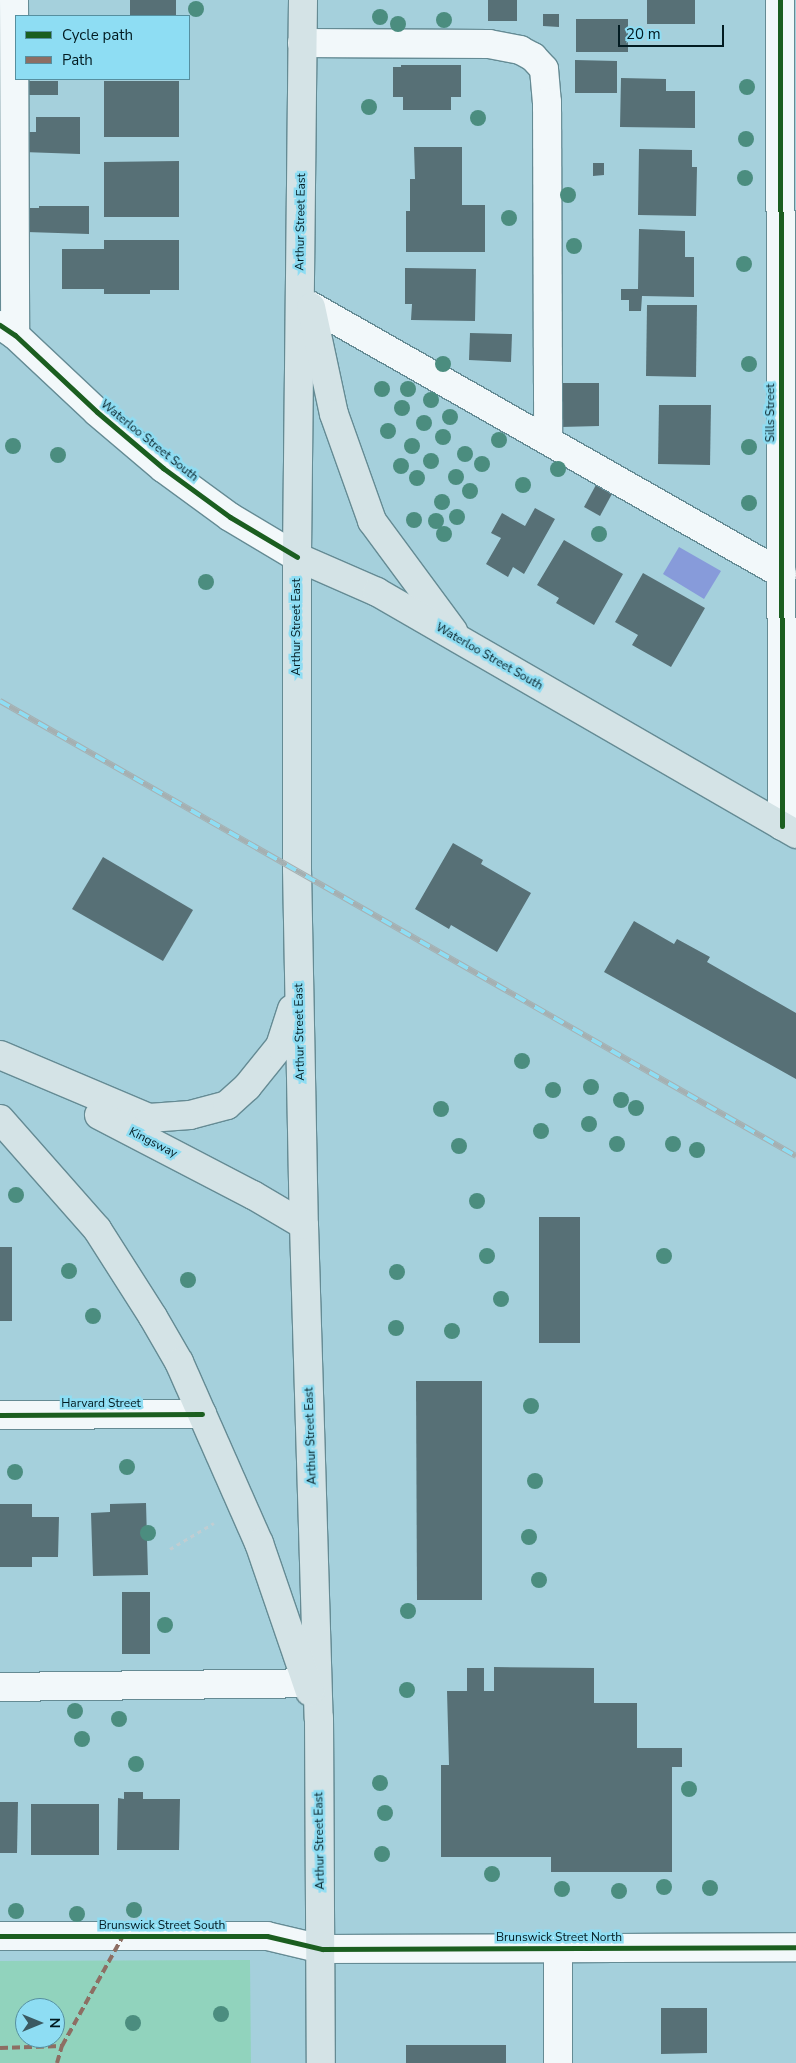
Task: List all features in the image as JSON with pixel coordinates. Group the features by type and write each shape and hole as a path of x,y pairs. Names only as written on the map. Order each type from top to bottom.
{"main road":[{"name":"Arthur Street East","path":"302,0 297,557 299,991 319,1718 322,1950 321,2063"},
{"path":"301,257 334,414 372,521 460,640"},
{"name":"Waterloo Street South","path":"297,557 377,592 789,830"},
{"path":"0,1055 149,1118 190,1115 226,1105 247,1087 280,1046 299,991"},
{"name":"Kingsway","path":"0,1064 253,1195 304,1225"},
{"path":"0,1119 97,1228 179,1362 259,1543 319,1718"}],"street":[{"path":"8,330 14,0"},
{"name":"Sills Street","path":"780,0 782,574 789,830"},
{"path":"302,43 489,44 520,50 533,57 544,69 547,102 548,440"},
{"path":"311,306 782,574"},
{"name":"Waterloo Street South","path":"8,330 97,412 163,468 230,517 297,557"},
{"name":"Harvard Street","path":"0,1415 202,1414"},
{"path":"0,1688 307,1683"},
{"name":"Brunswick Street South","path":"0,1936 267,1936 322,1950"},
{"name":"Brunswick Street North","path":"322,1950 796,1947"},
{"path":"558,1948 558,2063"}],"path":[{"path":"170,1549 243,1506"}],"green space":[{"path":"250,1960 251,2063 0,2063 0,1961"}],"water":[{"path":"679,547 721,571 704,599 663,574"}],"building":[{"path":"130,0 176,0 176,15 130,15"},
{"path":"488,0 517,0 517,21 488,21"},
{"path":"647,0 695,0 695,24 647,24"},
{"path":"543,14 559,14 559,27 543,26"},
{"path":"576,19 628,19 628,52 576,52"},
{"path":"575,60 617,61 617,93 575,93"},
{"path":"401,65 461,65 461,97 451,97 451,110 403,110 403,97 393,97 393,67 401,67"},
{"path":"621,78 666,79 666,91 695,91 695,128 620,127"},
{"path":"26,81 58,81 58,95 26,95"},
{"path":"104,81 179,81 179,137 104,137"},
{"path":"36,117 80,117 80,154 23,152 23,132 36,132"},
{"path":"414,147 462,147 462,205 485,205 485,252 406,252 406,211 410,211 410,179 415,179"},
{"path":"639,149 692,150 692,167 697,167 696,216 638,215"},
{"path":"179,161 179,217 104,217 104,162"},
{"path":"593,163 604,163 604,175 593,176"},
{"path":"39,206 89,206 89,234 27,232 27,208 39,208"},
{"path":"639,229 685,231 685,257 694,257 694,297 642,296 641,311 629,311 629,300 621,300 621,289 638,289"},
{"path":"104,240 179,240 179,290 150,290 150,294 104,294 104,289 62,289 62,249 104,249"},
{"path":"405,268 476,269 475,321 411,320 412,304 405,304"},
{"path":"647,305 697,305 696,377 646,376"},
{"path":"470,333 512,334 511,362 469,360"},
{"path":"561,383 599,383 599,426 561,427"},
{"path":"659,405 711,405 710,465 658,464"},
{"path":"597,483 613,492 600,516 584,507"},
{"path":"535,508 555,519 524,574 513,567 508,577 486,564 501,538 491,533 502,513 525,526"},
{"path":"564,540 623,574 594,625 556,603 559,598 537,585"},
{"path":"643,573 705,608 671,667 632,645 638,635 615,622"},
{"path":"453,843 483,860 481,864 531,893 497,952 451,925 449,929 415,909"},
{"path":"103,857 193,910 163,961 72,909"},
{"path":"634,921 674,944 677,939 710,957 707,962 796,1013 796,1079 604,972"},
{"path":"539,1217 580,1217 580,1343 539,1343"},
{"path":"0,1247 12,1247 12,1321 0,1321"},
{"path":"416,1381 482,1381 482,1600 417,1600"},
{"path":"146,1503 148,1575 93,1576 91,1513 110,1512 110,1504"},
{"path":"0,1504 32,1504 32,1517 59,1517 58,1557 32,1557 32,1567 0,1567"},
{"path":"122,1592 150,1592 150,1654 122,1654"},
{"path":"494,1667 594,1668 594,1703 637,1703 637,1748 682,1748 682,1767 672,1767 672,1872 551,1872 551,1857 441,1857 441,1765 449,1765 447,1691 467,1691 467,1668 484,1668 484,1691 494,1691"},
{"path":"124,1792 143,1792 143,1799 180,1799 179,1850 117,1850 118,1798 124,1799"},
{"path":"0,1802 18,1802 17,1853 0,1853"},
{"path":"31,1804 99,1804 99,1855 31,1855"},
{"path":"661,2008 707,2008 707,2053 661,2054"},
{"path":"406,2045 506,2045 506,2063 406,2063"}],"railway":[{"path":"0,701 796,1156"}],"marked path":[{"path":"57,2063 62,2046 123,1936"},
{"path":"0,2048 15,2048"}],"cycle path":[{"path":"780,0 782,826"},
{"path":"0,325 15,335 97,412 163,468 230,517 297,557"},
{"path":"0,1415 202,1414"},
{"path":"0,1936 267,1936 322,1949 796,1947"}]}
